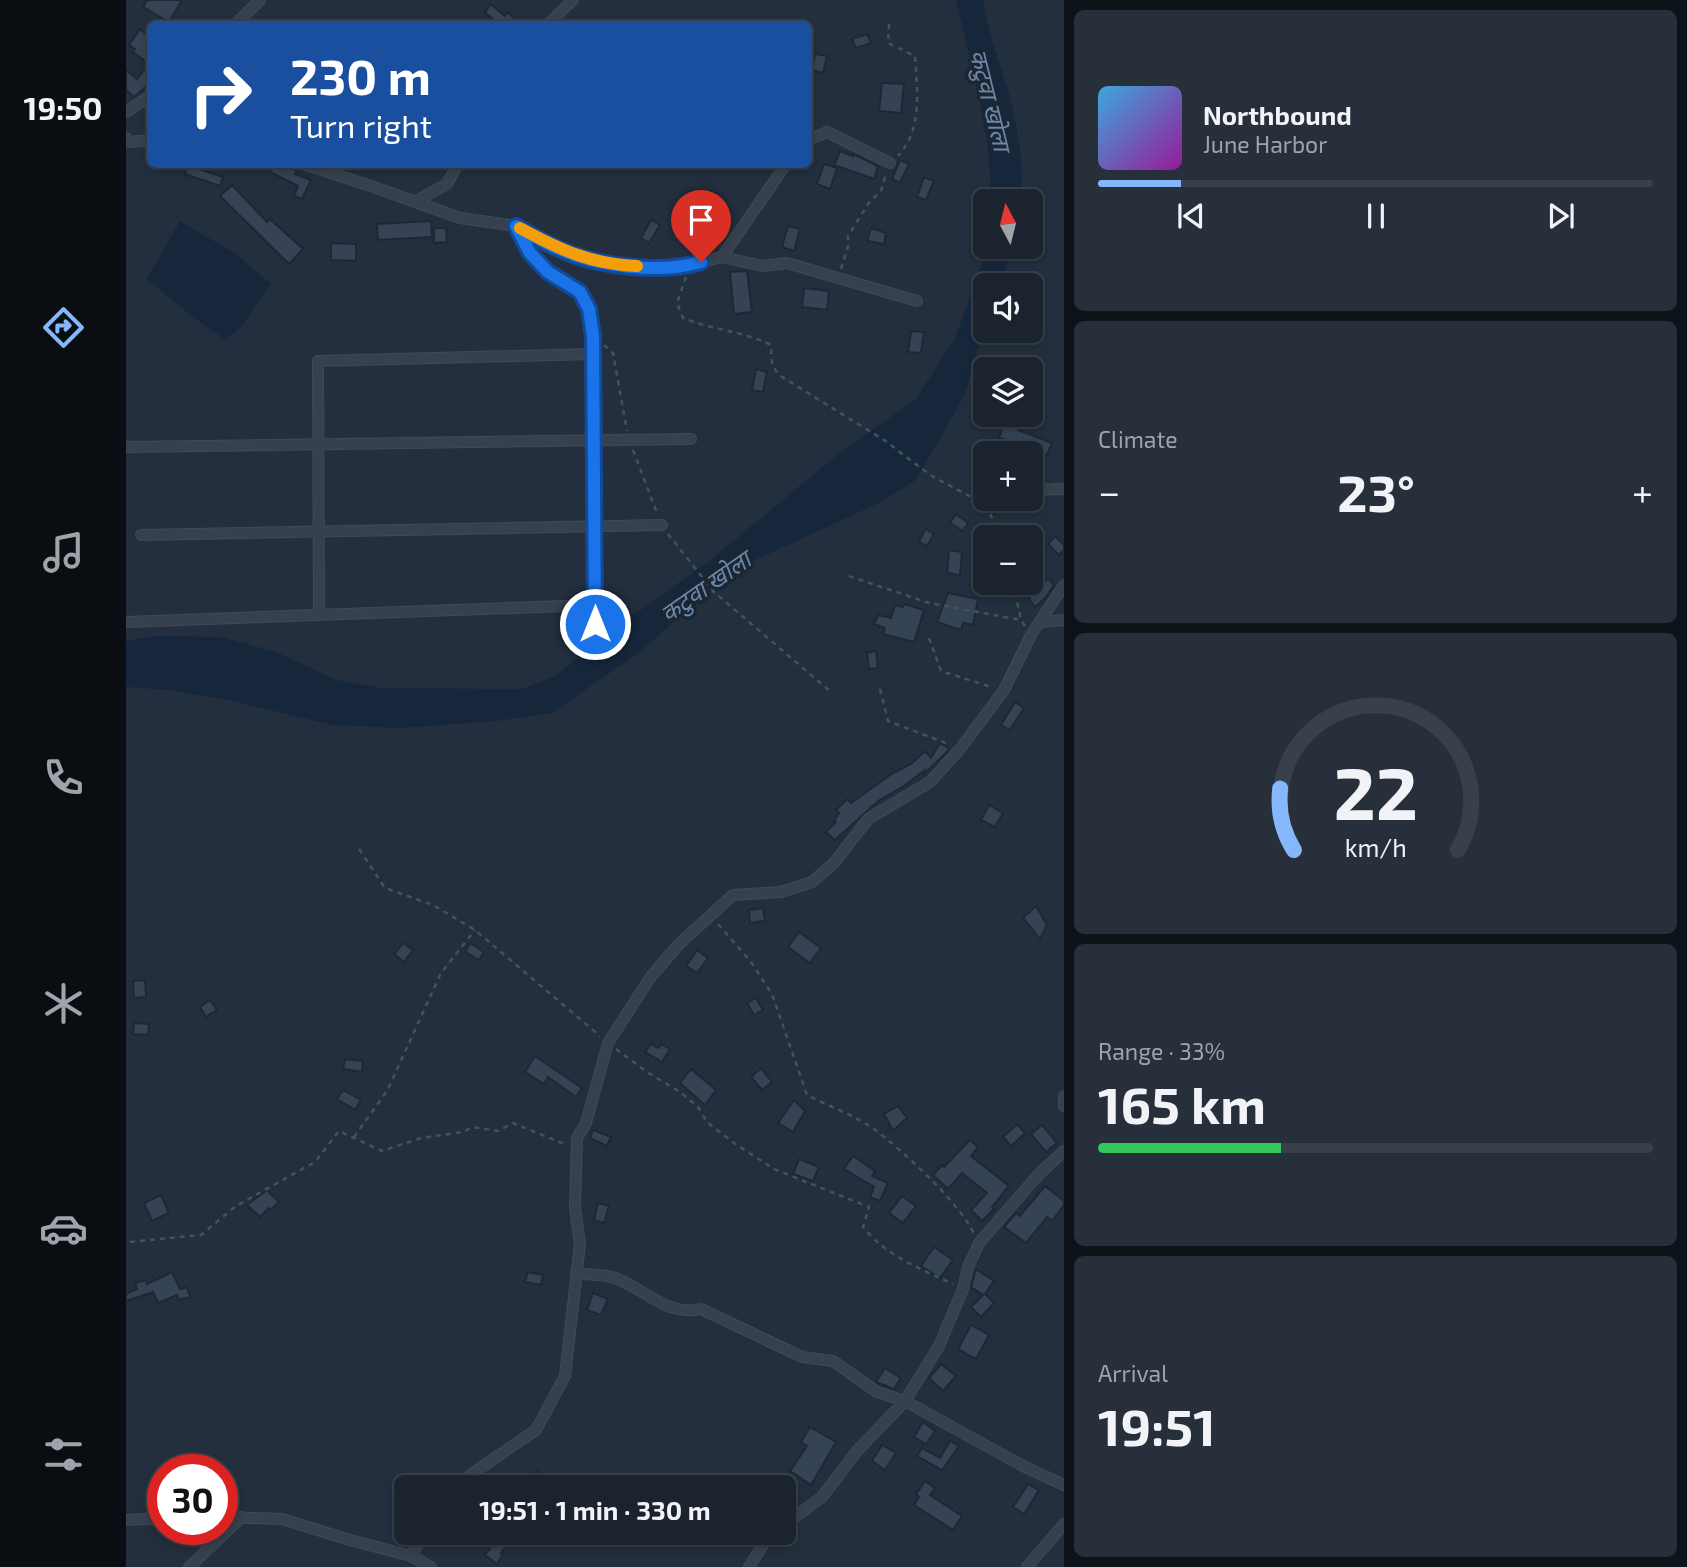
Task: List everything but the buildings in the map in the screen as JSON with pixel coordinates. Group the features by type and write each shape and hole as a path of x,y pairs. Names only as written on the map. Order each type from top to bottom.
{"street":[{"path":"239,21 260,0"},
{"path":"551,21 573,0"},
{"path":"126,112 147,98"},
{"path":"812,138 827,132 890,163"},
{"path":"126,138 131,142 147,140"},
{"path":"315,168 460,218 516,226 559,250 594,262 680,268 722,257 762,266 786,263 917,301"},
{"path":"414,202 447,184 456,168"},
{"path":"722,257 783,168"},
{"path":"516,226 530,253 548,272 580,292 589,309 593,336 595,624"},
{"path":"319,615 318,361 593,354"},
{"path":"126,447 691,439"},
{"path":"1043,490 1064,489"},
{"path":"141,535 662,525"},
{"path":"470,1475 536,1430 565,1376 580,1244 575,1208 577,1138 586,1123 608,1043 650,978 678,945 733,895 781,892 812,882 834,863 868,819 930,782 960,749 1004,690 1031,635 1064,585"},
{"path":"126,622 594,606"},
{"path":"1040,622 1064,620"},
{"path":"1064,1096 1064,1107"},
{"path":"796,1516 822,1497 857,1451 905,1401 939,1346 979,1243 1039,1174 1064,1151"},
{"path":"576,1273 613,1277 664,1305 687,1312 701,1309 802,1357 833,1361 877,1392 905,1401 1023,1466 1064,1485"},
{"path":"238,1517 282,1518 411,1556 431,1567"},
{"path":"189,1567 242,1517"},
{"path":"126,1520 147,1519"},
{"path":"1027,1567 1064,1524"},
{"path":"411,1556 418,1545"},
{"path":"749,1567 763,1545"}],"path":[{"path":"680,268 687,279 677,303 683,317 703,326 754,336 771,345 772,365 779,375 884,440 930,475 973,498"},
{"path":"593,336 613,353 629,440 662,525 713,592 831,692"},
{"path":"849,576 929,603 1021,620"},
{"path":"1016,595 1021,620 1031,635"},
{"path":"929,638 941,671 1004,690"},
{"path":"880,690 888,721 960,749"},
{"path":"359,849 385,888 433,905 475,929 608,1043 680,1092 698,1107 707,1122 734,1143 774,1169 869,1207 863,1227 876,1243 963,1289"},
{"path":"711,916 751,962 772,994 807,1095 872,1128 901,1151 968,1222 979,1243"},
{"path":"353,1138 387,1091 441,973 475,929"},
{"path":"130,1242 201,1235 236,1206 316,1162 339,1131 382,1151 421,1138 463,1132 472,1127 498,1131 513,1123 577,1149 577,1138"}],"water":[{"name":"कटुवा खोला","path":"956,0 983,0 1015,120 1020,147 1022,189 991,189 988,150 974,74"},
{"path":"180,221 236,254 271,284 241,327 225,340 147,279"},
{"path":"984,259 1008,259 1005,273 979,273"},
{"name":"कटुवा खोला","path":"973,288 973,343 979,343 973,357 964,396 916,480 877,504 753,561 698,600 640,652 552,713 497,721 400,728 333,725 228,700 169,690 126,687 126,641 154,636 221,637 276,652 336,680 382,688 522,689 557,675 598,640 708,562 842,451 916,399 955,338"}],"slow traffic":[{"path":"520,228 559,250 594,262 637,266"}],"route":[{"path":"595,624 593,336 589,309 580,292 548,272 530,253 516,226 559,250 594,262 680,268 701,262"}]}
